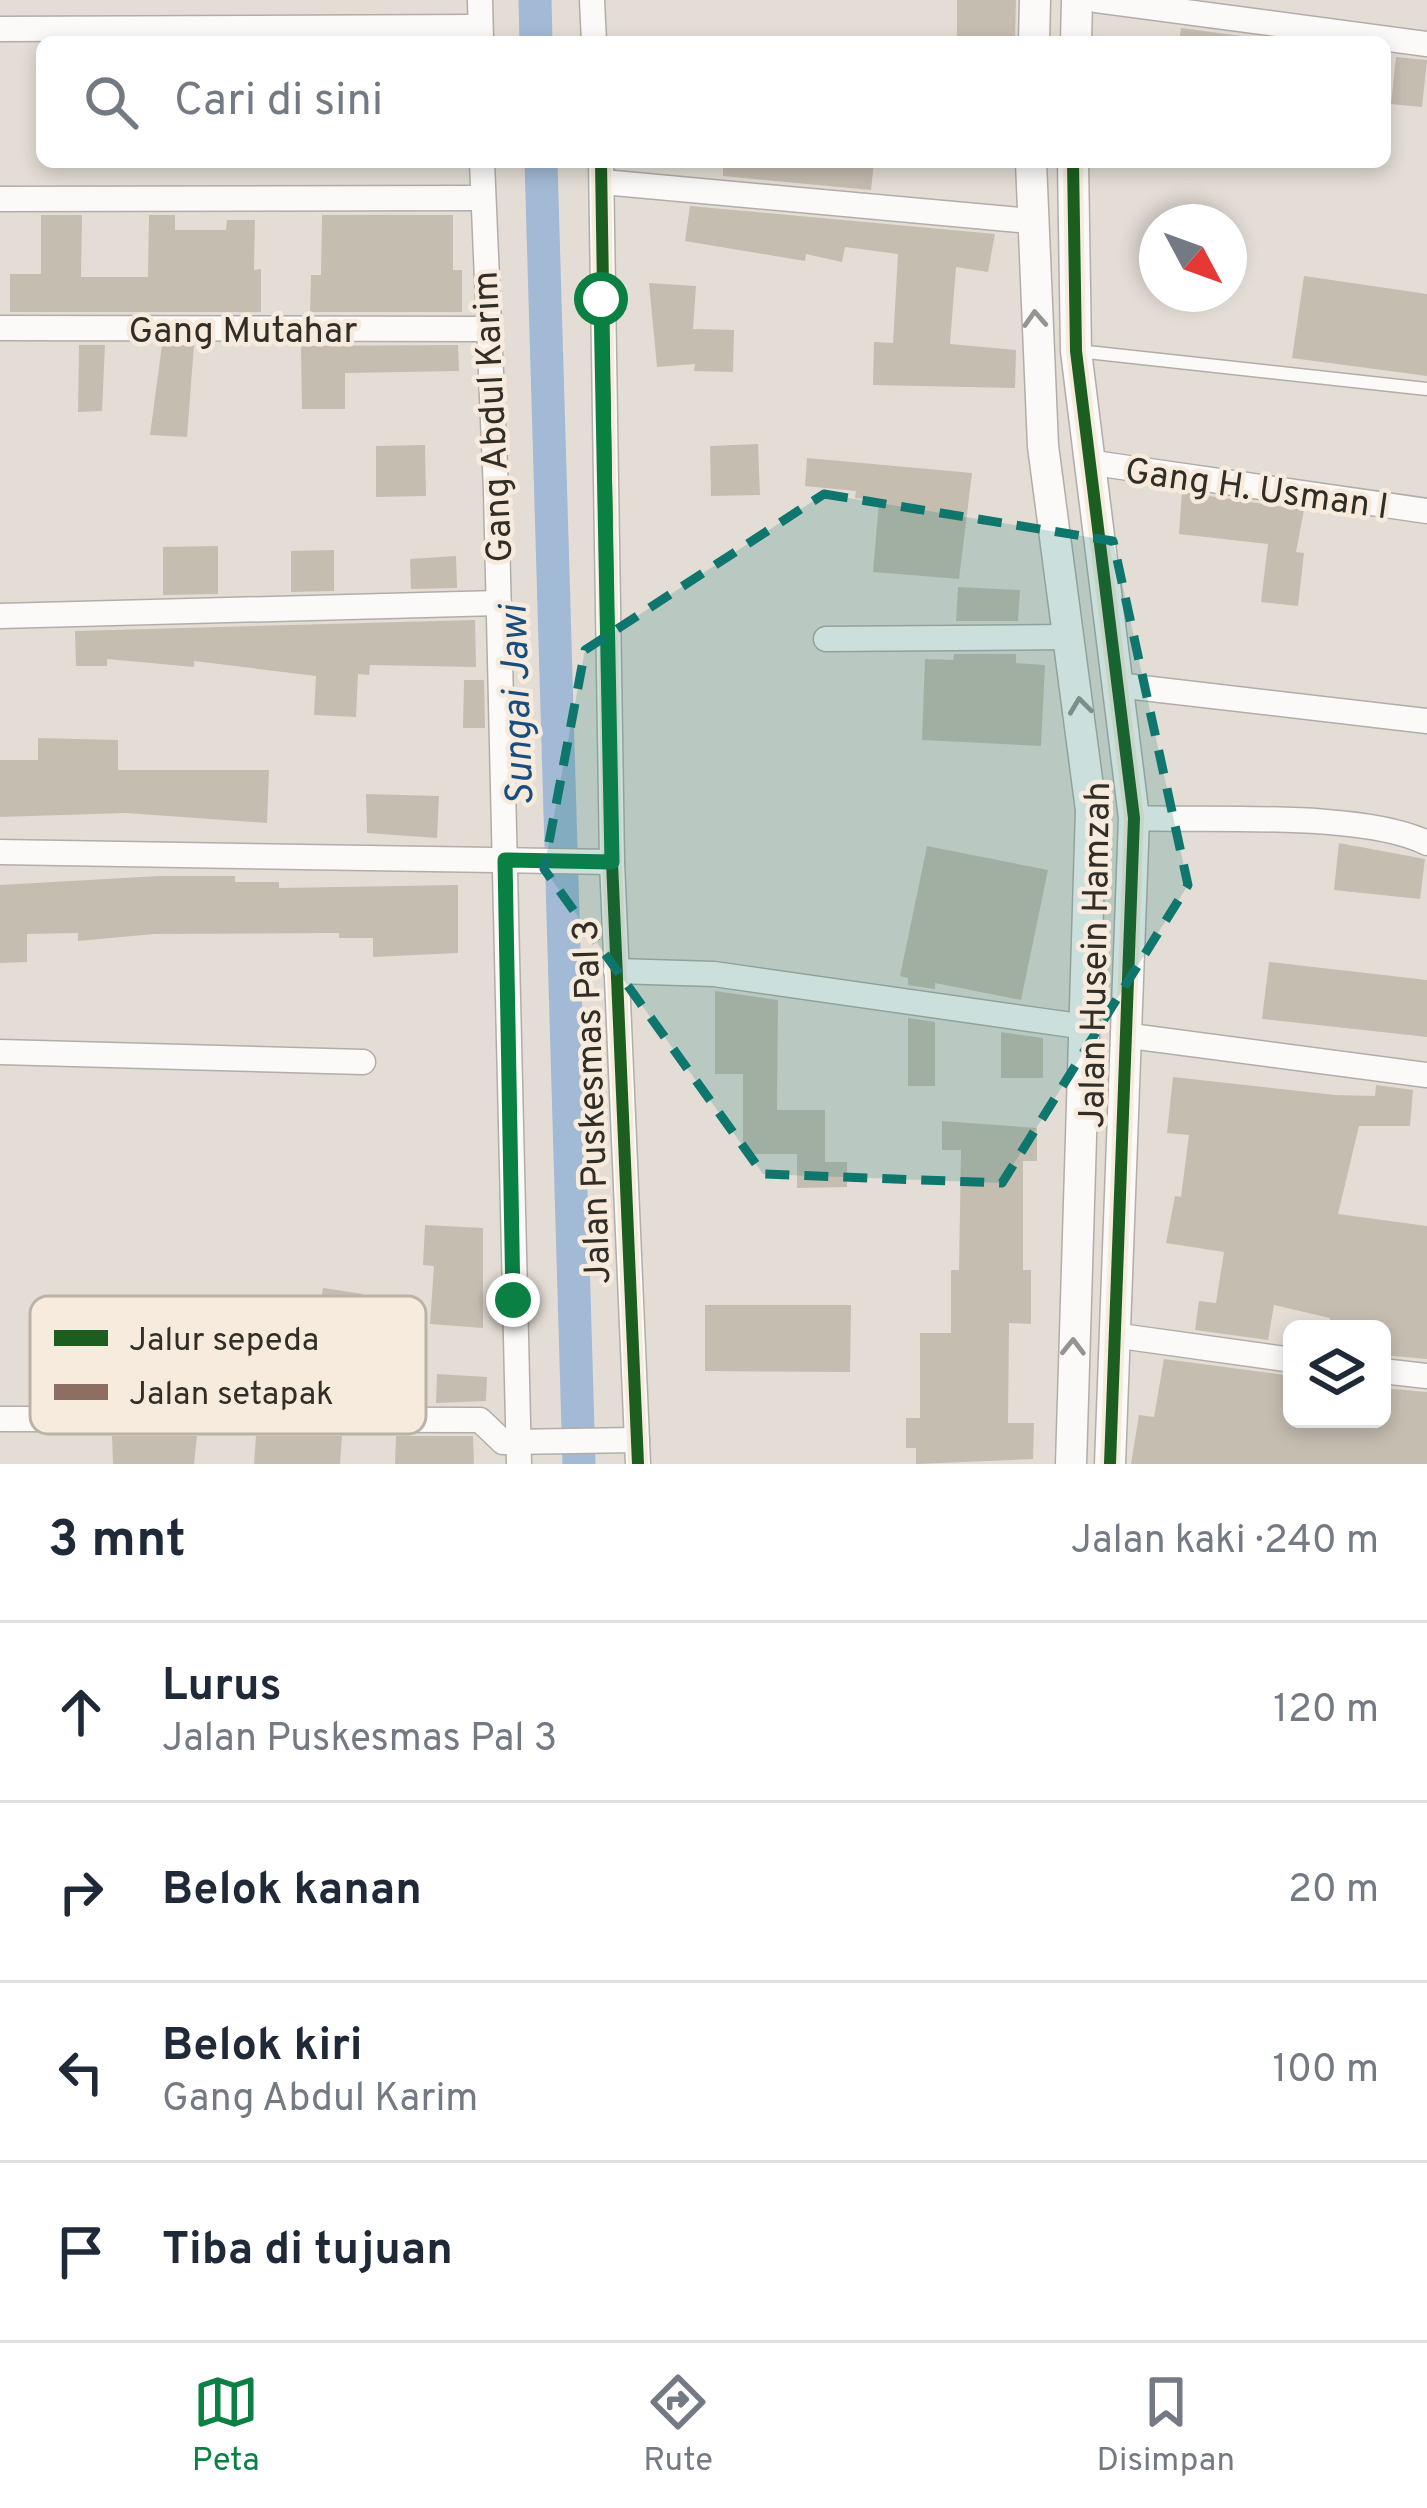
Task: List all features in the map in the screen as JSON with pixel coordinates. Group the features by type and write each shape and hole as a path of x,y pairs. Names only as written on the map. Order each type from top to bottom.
{"street":[{"path":"0,29 480,34 480,0"},
{"path":"592,0 594,36"},
{"path":"1034,36 1035,0"},
{"path":"1076,36 1077,0"},
{"path":"1096,0 1367,36"},
{"path":"1391,39 1427,44"},
{"name":"Gang Abdul Karim","path":"482,168 513,859 519,1453"},
{"name":"Jalan Husein Hamzah","path":"1031,168 1043,446 1090,810 1071,1464"},
{"name":"Jalan Husein Hamzah","path":"1073,168 1076,351 1134,818 1110,1464"},
{"path":"602,172 1030,221"},
{"name":"Jalan Puskesmas Pal 3","path":"602,172 601,861 616,971 638,1452"},
{"path":"0,200 483,198"},
{"name":"Gang Mutahar","path":"0,328 486,329"},
{"name":"Gang H. Usman I","path":"1087,462 1427,511"},
{"path":"0,616 499,603"},
{"path":"826,638 1070,637"},
{"path":"1117,686 1427,722"},
{"path":"1134,818 1350,826 1410,835 1427,843"},
{"path":"0,852 601,861"},
{"path":"616,971 735,976 1086,1027"},
{"path":"1123,1036 1427,1075"},
{"path":"0,1052 362,1062"},
{"path":"1113,1335 1283,1359"},
{"path":"1391,1371 1427,1376"},
{"path":"0,1419 30,1419"},
{"path":"426,1420 480,1420 519,1453 556,1441 604,1439 638,1452"}],"lane":[{"path":"1076,351 1427,389"}],"highlighted area":[{"path":"824,494 1113,541 1188,885 1002,1183 763,1174 544,869 585,650"}],"building":[{"path":"957,0 1016,0 1015,36 957,36"},
{"path":"1181,28 1241,36 1180,36"},
{"path":"1396,57 1427,60 1422,107 1391,104"},
{"path":"723,168 873,168 871,190 723,176"},
{"path":"690,206 995,234 988,272 956,267 950,344 1016,350 1015,388 873,385 874,342 893,343 898,254 845,247 842,262 806,254 805,261 685,241"},
{"path":"41,215 82,215 81,277 148,277 149,215 175,215 175,230 226,230 227,220 255,220 254,270 261,269 261,312 10,312 10,274 41,274"},
{"path":"322,215 453,215 453,270 462,270 462,312 310,312 311,275 321,275"},
{"path":"1304,276 1427,294 1427,376 1292,358"},
{"path":"649,283 696,286 693,329 734,330 733,372 694,371 695,364 657,367"},
{"path":"79,345 105,345 102,411 78,412"},
{"path":"162,345 194,345 187,437 150,435"},
{"path":"458,345 459,371 345,373 345,409 302,409 301,346"},
{"path":"758,444 760,495 711,496 710,446"},
{"path":"425,445 426,496 376,497 376,446"},
{"path":"807,458 972,473 959,579 873,572 879,501 855,498 856,491 805,486"},
{"path":"1182,492 1304,510 1296,552 1304,553 1298,606 1261,602 1268,544 1179,534"},
{"path":"218,546 218,594 163,595 163,547"},
{"path":"334,550 334,591 291,592 291,551"},
{"path":"456,556 457,588 411,589 410,559"},
{"path":"958,587 1020,590 1018,621 956,621"},
{"path":"475,620 476,667 370,665 369,675 358,674 356,717 314,715 316,676 194,661 194,667 107,659 107,666 76,666 75,631"},
{"path":"954,654 1016,654 1016,663 1045,665 1041,746 922,740 925,659 953,660"},
{"path":"464,680 484,680 485,728 463,728"},
{"path":"38,738 118,740 118,770 269,770 267,823 126,813 0,817 0,760 38,760"},
{"path":"366,794 439,796 437,838 367,833"},
{"path":"1339,843 1425,859 1420,899 1334,890"},
{"path":"927,846 1048,870 1021,1000 935,983 935,989 908,985 908,978 900,976"},
{"path":"235,876 235,882 279,882 279,888 458,885 458,953 373,957 373,938 339,938 339,933 154,934 78,941 78,933 27,934 27,962 0,963 0,885"},
{"path":"1269,962 1427,980 1427,1037 1262,1019"},
{"path":"715,991 778,1000 777,1110 825,1110 825,1162 847,1162 847,1187 797,1188 797,1154 743,1154 743,1074 715,1074"},
{"path":"908,1018 935,1022 935,1086 908,1086"},
{"path":"1001,1032 1043,1038 1043,1078 1001,1078"},
{"path":"1173,1077 1335,1095 1375,1096 1376,1085 1413,1090 1410,1126 1359,1126 1338,1214 1427,1226 1427,1359 1391,1356 1391,1320 1330,1320 1274,1305 1268,1340 1195,1330 1199,1301 1216,1303 1224,1252 1166,1243 1175,1196 1181,1197 1189,1135 1167,1133"},
{"path":"942,1121 1037,1128 1037,1161 1023,1161 1023,1270 1031,1270 1031,1324 1009,1323 1008,1423 1034,1423 1033,1459 916,1464 916,1448 906,1448 906,1418 920,1418 920,1333 951,1333 951,1270 959,1270 961,1150 942,1150"},
{"path":"425,1225 483,1228 483,1328 430,1324 434,1266 423,1265"},
{"path":"323,1288 363,1294 363,1296 322,1296"},
{"path":"705,1305 851,1305 850,1372 705,1371"},
{"path":"1164,1359 1283,1375 1283,1428 1391,1428 1391,1389 1427,1392 1427,1464 1131,1464 1139,1415 1154,1417"},
{"path":"437,1374 487,1377 486,1401 436,1403"},
{"path":"112,1436 197,1436 194,1464 113,1464"},
{"path":"256,1436 342,1436 340,1464 254,1464"},
{"path":"396,1436 473,1436 474,1464 395,1464"}],"waterway":[{"name":"Sungai Jawi","path":"535,0 536,36"},
{"name":"Sungai Jawi","path":"541,168 579,1464"}],"marked path":[{"path":"505,860 612,862"}],"cycle path":[{"path":"601,168 612,862 638,1464"},
{"path":"1073,168 1076,351 1134,818 1110,1464"}],"route":[{"path":"513,1300 505,860 612,862 601,299"}]}
